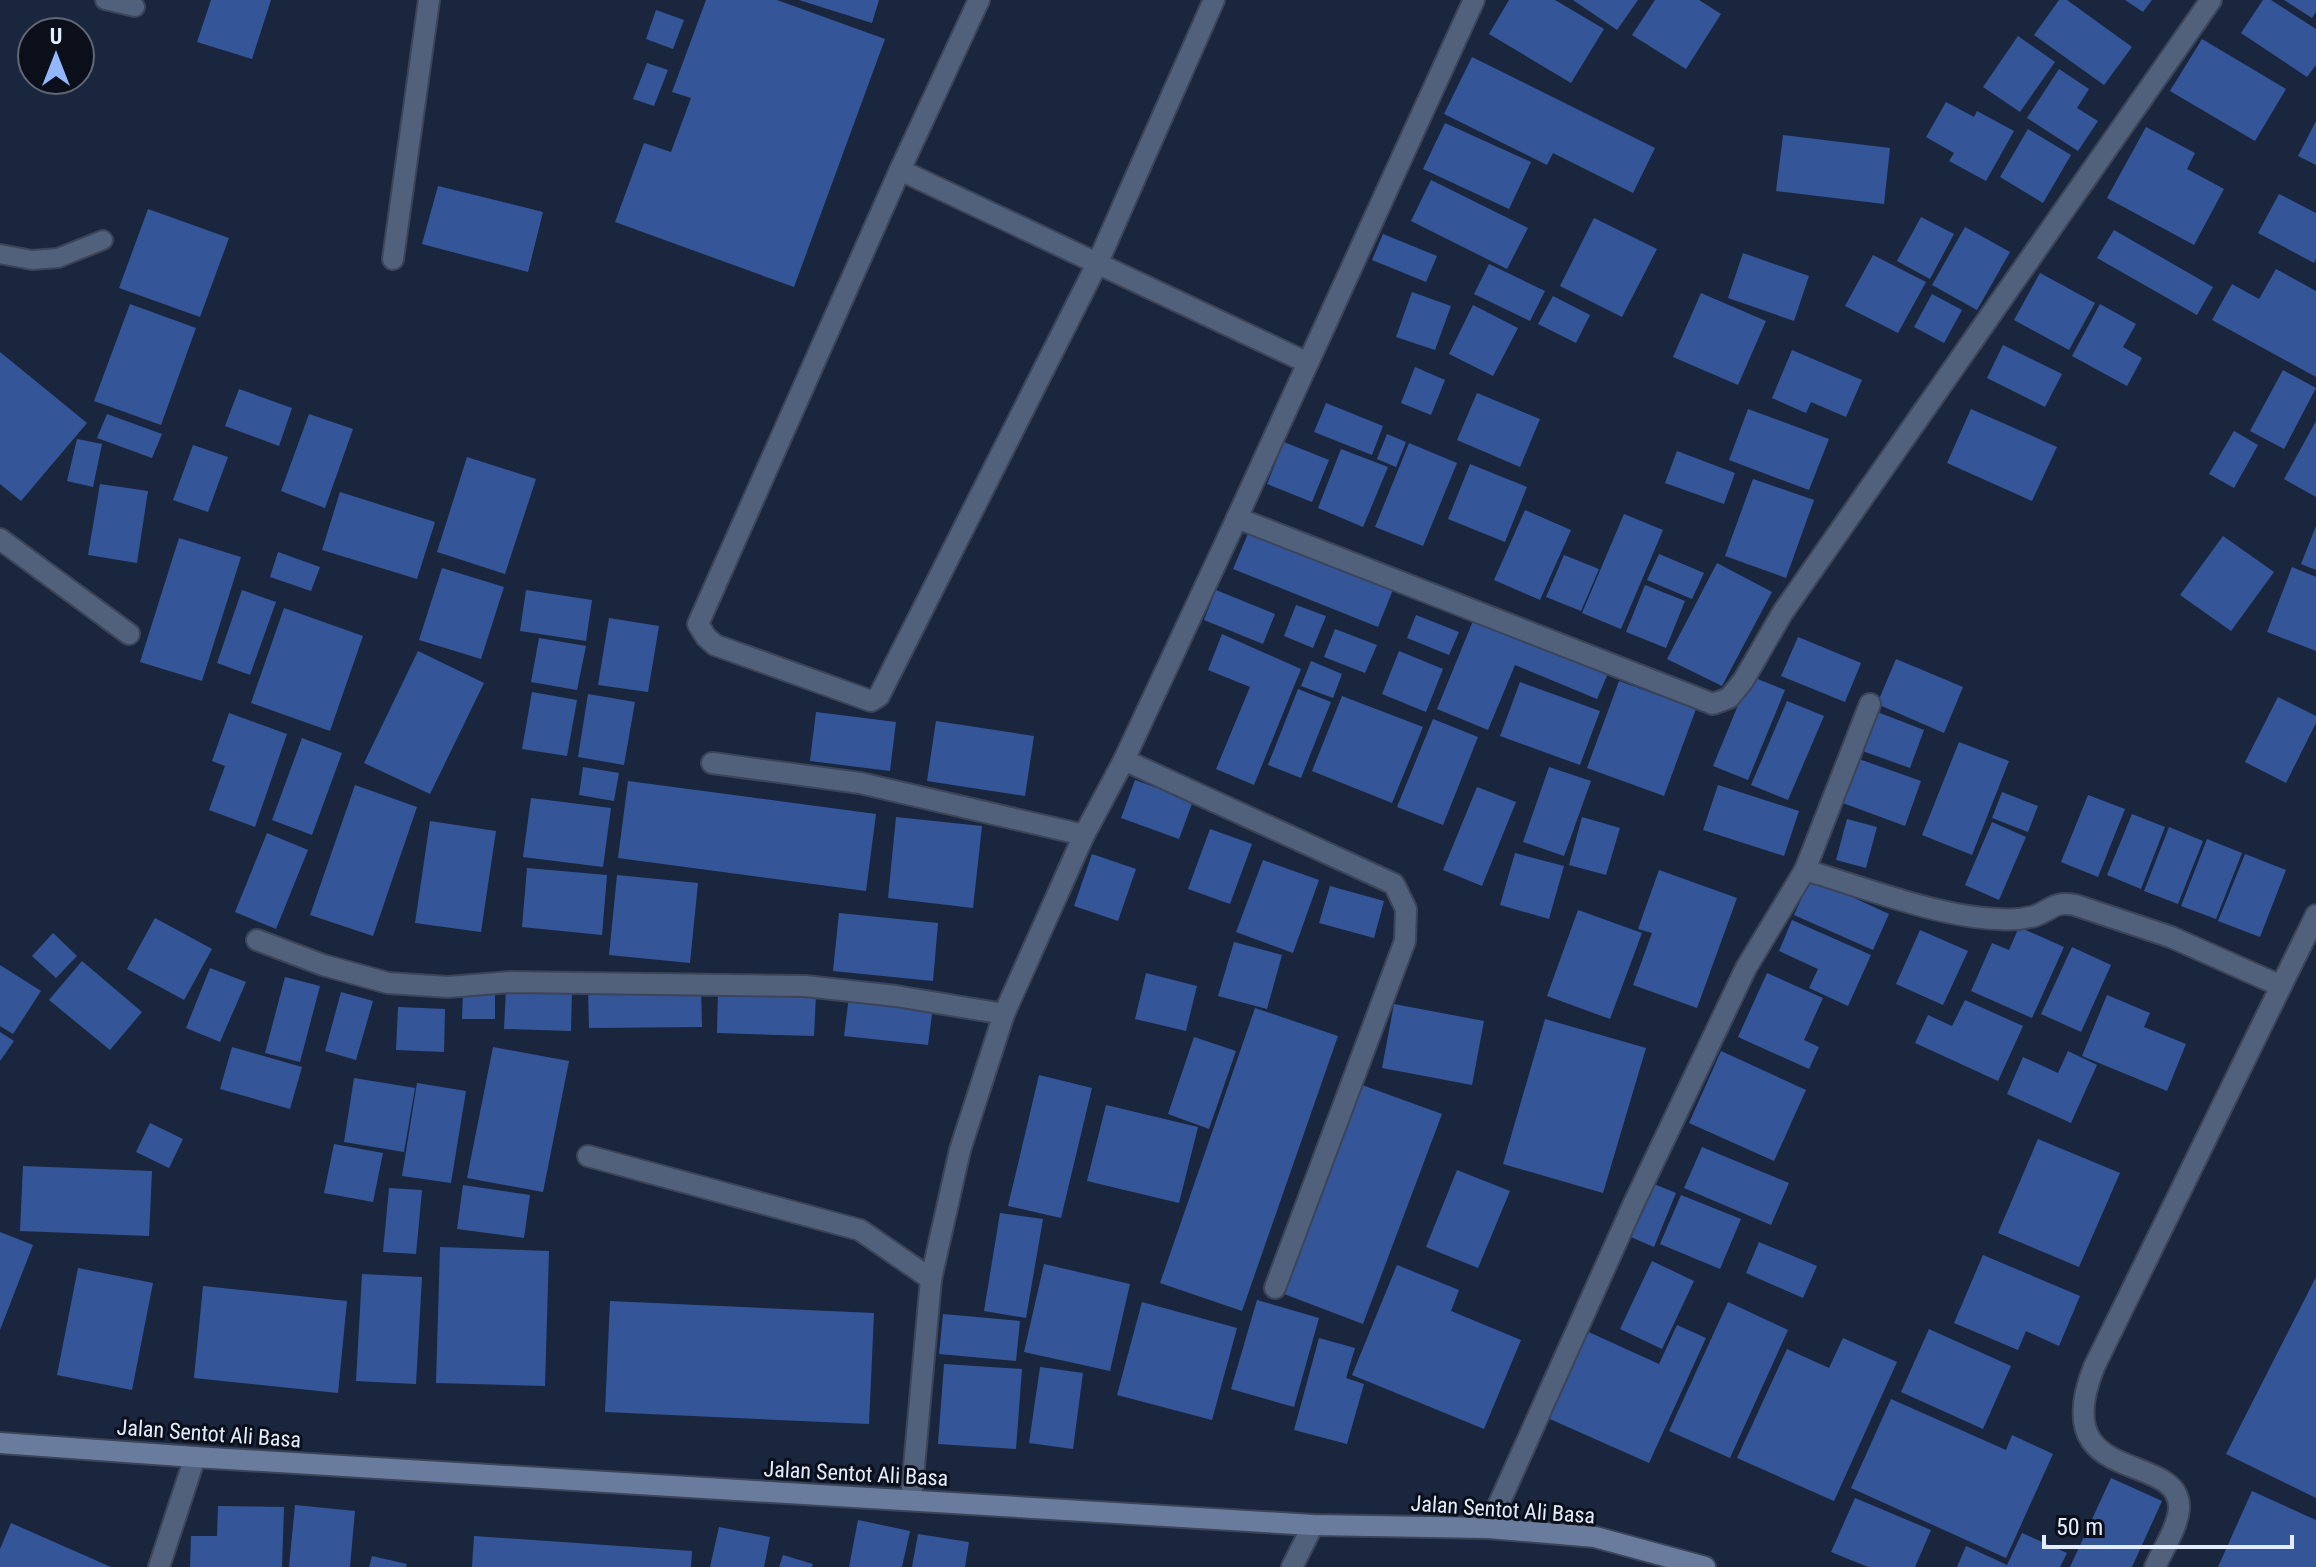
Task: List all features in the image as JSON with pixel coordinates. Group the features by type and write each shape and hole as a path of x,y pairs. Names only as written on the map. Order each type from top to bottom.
{"main road":[{"name":"Jalan Sentot Ali Basa","path":"0,1443 1313,1525 1488,1528 1595,1537 1705,1567"}],"street":[{"path":"393,259 429,0"},
{"path":"979,0 698,624 715,645 871,701 879,696 1098,262 1214,0"},
{"path":"911,1500 931,1279 960,1150 1004,1014 1084,835 1124,760 1237,518 1474,0"},
{"path":"1237,518 1686,695 1713,704 1729,698 1743,681 1783,612 2211,0"},
{"path":"900,170 1308,363"},
{"path":"0,539 129,634"},
{"path":"1488,1528 1634,1203 1746,968 1805,870 1870,704"},
{"path":"1124,760 1394,884 1406,909 1405,941 1275,1288"},
{"path":"712,763 860,783 1084,835"},
{"path":"1805,870 1939,910 1996,919 2034,916 2064,903 2075,905 2171,937 2281,986"},
{"path":"2155,1567 2175,1526 2179,1509 2177,1498 2161,1479 2102,1453 2087,1436 2084,1413 2086,1388 2316,915"},
{"path":"257,940 323,965 388,983 448,987 511,982 805,986 896,996 1004,1014"},
{"path":"588,1156 860,1230 931,1279"},
{"path":"159,1567 195,1457"},
{"path":"1292,1567 1313,1525"}],"lane":[{"path":"105,0 135,7"},
{"path":"0,254 32,260 58,258 103,240"}],"building":[{"path":"211,0 271,0 252,59 197,42"},
{"path":"706,0 777,0 885,39 794,287 615,222 644,143 671,152 691,98 672,92"},
{"path":"799,0 879,0 872,23"},
{"path":"1509,0 1555,0 1604,29 1571,83 1489,34"},
{"path":"1573,0 1638,0 1617,30"},
{"path":"1655,0 1699,0 1721,14 1686,69 1632,35"},
{"path":"2059,0 2067,0 2132,47 2104,85 2034,35"},
{"path":"2125,0 2152,0 2143,12"},
{"path":"2263,0 2271,0 2316,29 2316,65 2307,77 2241,33"},
{"path":"2284,0 2316,0 2316,12 2312,18"},
{"path":"656,10 684,20 673,49 646,39"},
{"path":"2018,36 2055,62 2020,112 1983,87"},
{"path":"2202,39 2286,89 2255,141 2170,91"},
{"path":"1472,57 1655,148 1633,193 1553,153 1547,165 1444,114"},
{"path":"647,63 668,70 654,106 633,99"},
{"path":"2059,69 2089,89 2077,108 2098,121 2078,151 2027,118"},
{"path":"1946,102 1974,117 1977,111 2014,131 1986,181 1949,161 1954,153 1926,137"},
{"path":"2316,121 2316,165 2298,156"},
{"path":"1445,123 1531,162 1509,209 1423,169"},
{"path":"2146,127 2195,153 2187,169 2224,189 2194,245 2107,198"},
{"path":"2028,129 2071,155 2043,203 2000,177"},
{"path":"1783,135 1890,148 1884,204 1776,191"},
{"path":"1431,180 1528,228 1507,269 1411,221"},
{"path":"438,186 543,212 528,272 422,244"},
{"path":"2279,194 2316,213 2314,263 2258,233"},
{"path":"148,209 229,238 200,317 119,288"},
{"path":"1921,217 1954,234 1930,279 1897,261"},
{"path":"1594,218 1657,249 1622,317 1560,286"},
{"path":"1965,227 2010,252 1977,310 1932,285"},
{"path":"2114,230 2213,287 2197,315 2097,258"},
{"path":"1383,234 1437,256 1426,282 1372,260"},
{"path":"1743,253 1809,276 1794,321 1728,298"},
{"path":"1873,255 1926,282 1898,333 1845,306"},
{"path":"1489,264 1545,291 1530,321 1474,294"},
{"path":"2276,269 2316,291 2316,377 2212,320 2232,284 2259,299"},
{"path":"2040,273 2095,303 2069,350 2014,320"},
{"path":"1412,292 1451,306 1435,350 1396,337"},
{"path":"1701,293 1766,321 1738,385 1673,357"},
{"path":"1932,294 1962,310 1944,343 1914,327"},
{"path":"1553,296 1590,315 1576,343 1538,324"},
{"path":"130,304 196,328 161,425 94,401"},
{"path":"2100,304 2136,324 2123,347 2142,358 2127,386 2072,356"},
{"path":"1473,305 1518,328 1493,376 1449,354"},
{"path":"2003,345 2062,374 2045,407 1987,378"},
{"path":"1792,350 1862,380 1846,417 1811,402 1806,413 1772,398"},
{"path":"0,352 87,423 21,501 0,484"},
{"path":"1415,367 1445,380 1431,415 1401,403"},
{"path":"2283,370 2316,388 2284,449 2250,431"},
{"path":"239,389 292,408 279,446 225,426"},
{"path":"1477,393 1540,419 1520,467 1457,440"},
{"path":"1326,403 1383,426 1372,455 1314,432"},
{"path":"1748,409 1829,439 1809,490 1729,460"},
{"path":"1971,409 2057,447 2032,501 1947,463"},
{"path":"107,414 162,434 152,458 97,438"},
{"path":"309,414 353,429 325,508 281,491"},
{"path":"2316,421 2316,497 2284,479"},
{"path":"2234,431 2258,445 2234,488 2209,474"},
{"path":"1387,434 1406,442 1396,467 1377,459"},
{"path":"77,439 102,444 93,487 67,481"},
{"path":"1284,442 1329,460 1312,502 1267,484"},
{"path":"1409,443 1457,463 1423,546 1375,527"},
{"path":"193,445 228,457 208,512 173,500"},
{"path":"1341,449 1388,467 1363,527 1318,508"},
{"path":"1677,451 1735,473 1724,504 1665,483"},
{"path":"467,457 536,479 505,574 437,552"},
{"path":"1470,464 1527,487 1505,542 1448,519"},
{"path":"1753,479 1814,500 1786,578 1725,556"},
{"path":"100,484 148,491 137,563 88,555"},
{"path":"340,492 435,522 417,579 322,550"},
{"path":"1525,510 1571,530 1540,600 1494,580"},
{"path":"1624,514 1663,530 1621,629 1582,613"},
{"path":"2316,526 2316,570 2301,564"},
{"path":"1250,529 1394,587 1378,627 1233,569"},
{"path":"2223,536 2274,572 2231,631 2180,595"},
{"path":"179,538 241,557 202,681 140,662"},
{"path":"278,552 320,567 311,591 270,577"},
{"path":"1659,554 1704,573 1692,599 1647,580"},
{"path":"1564,555 1599,569 1581,611 1546,597"},
{"path":"1717,563 1772,592 1722,686 1667,659"},
{"path":"2292,567 2316,577 2316,651 2267,632"},
{"path":"442,568 504,587 481,659 419,640"},
{"path":"1645,585 1685,601 1666,648 1626,632"},
{"path":"242,590 276,602 250,675 217,663"},
{"path":"526,590 592,600 586,641 520,631"},
{"path":"1216,590 1275,614 1263,644 1204,620"},
{"path":"1296,605 1326,616 1313,648 1284,636"},
{"path":"284,608 363,636 330,731 251,703"},
{"path":"1416,615 1459,632 1449,655 1407,638"},
{"path":"1475,616 1609,671 1597,699 1515,665 1488,730 1437,709"},
{"path":"609,618 659,626 648,692 598,685"},
{"path":"1335,629 1377,645 1365,673 1324,657"},
{"path":"1222,634 1301,669 1254,785 1216,769 1250,687 1208,670"},
{"path":"1798,637 1861,663 1845,702 1781,676"},
{"path":"539,638 586,646 577,690 531,682"},
{"path":"418,651 484,683 430,794 364,763"},
{"path":"1399,651 1443,669 1426,712 1382,694"},
{"path":"1896,659 1963,687 1944,733 1877,704"},
{"path":"1311,661 1342,674 1333,698 1301,686"},
{"path":"1750,676 1785,690 1748,780 1713,766"},
{"path":"1619,681 1696,709 1664,796 1587,768"},
{"path":"1520,682 1600,711 1580,765 1500,736"},
{"path":"1298,689 1331,702 1301,778 1268,765"},
{"path":"532,692 577,700 567,756 522,749"},
{"path":"588,694 635,702 624,765 578,757"},
{"path":"1342,696 1423,727 1392,803 1312,771"},
{"path":"2278,697 2316,716 2316,723 2286,783 2245,762"},
{"path":"1787,701 1824,716 1788,800 1751,785"},
{"path":"1872,710 1924,730 1910,768 1857,749"},
{"path":"816,712 896,722 890,771 810,761"},
{"path":"229,713 287,734 255,827 209,810 225,766 212,761"},
{"path":"1433,719 1478,737 1443,825 1397,807"},
{"path":"936,721 1034,736 1025,796 927,781"},
{"path":"302,738 342,753 312,835 272,820"},
{"path":"1959,742 2009,761 1972,855 1922,835"},
{"path":"1856,758 1921,781 1905,826 1840,802"},
{"path":"583,767 619,773 614,801 579,795"},
{"path":"1549,767 1591,781 1564,856 1523,842"},
{"path":"1135,780 1193,801 1179,839 1121,818"},
{"path":"628,781 876,814 866,891 618,858"},
{"path":"355,785 417,807 373,936 310,915"},
{"path":"1718,785 1799,811 1784,856 1703,830"},
{"path":"1477,787 1516,802 1482,886 1443,870"},
{"path":"2002,792 2038,806 2028,832 1992,818"},
{"path":"2088,795 2125,809 2098,877 2061,862"},
{"path":"531,798 611,808 603,867 523,857"},
{"path":"2132,814 2165,827 2141,889 2107,875"},
{"path":"896,817 982,826 973,908 888,898"},
{"path":"1582,817 1620,828 1606,875 1569,865"},
{"path":"1847,819 1877,827 1866,868 1836,860"},
{"path":"430,821 496,831 481,932 415,923"},
{"path":"1992,822 2026,837 1999,900 1965,885"},
{"path":"2169,827 2203,841 2178,904 2144,891"},
{"path":"1210,829 1252,844 1230,904 1188,889"},
{"path":"267,833 308,850 276,929 235,912"},
{"path":"2207,839 2242,853 2216,919 2181,906"},
{"path":"1515,853 1564,866 1549,919 1500,905"},
{"path":"1092,854 1136,869 1118,921 1074,906"},
{"path":"2245,854 2286,870 2260,937 2218,921"},
{"path":"1263,860 1319,880 1293,953 1236,932"},
{"path":"527,868 607,875 602,935 522,927"},
{"path":"1659,870 1737,898 1697,1008 1633,985 1652,933 1638,929"},
{"path":"617,875 698,883 690,963 609,955"},
{"path":"1811,878 1889,914 1873,950 1794,915"},
{"path":"1330,886 1384,901 1374,938 1319,923"},
{"path":"1578,910 1642,933 1610,1019 1547,996"},
{"path":"839,913 938,923 933,981 833,971"},
{"path":"155,918 212,949 184,1000 127,969"},
{"path":"1792,920 1871,955 1848,1006 1809,988 1818,969 1779,951"},
{"path":"2019,927 2064,947 2032,1018 1971,991 1992,943 2009,950"},
{"path":"1920,930 1968,951 1943,1005 1896,984"},
{"path":"53,933 77,956 56,978 32,956"},
{"path":"1234,942 1282,955 1267,1009 1218,996"},
{"path":"2072,947 2111,965 2081,1032 2041,1014"},
{"path":"82,961 142,1012 110,1050 49,1000"},
{"path":"0,965 41,991 13,1034 0,1026"},
{"path":"210,968 246,982 220,1042 186,1028"},
{"path":"1146,973 1197,986 1186,1031 1135,1019"},
{"path":"1767,973 1823,998 1804,1040 1819,1047 1809,1069 1738,1037"},
{"path":"285,977 320,986 300,1062 265,1053"},
{"path":"701,988 702,1027 589,1028 588,989"},
{"path":"506,989 572,991 571,1031 504,1029"},
{"path":"718,990 816,994 814,1036 717,1033"},
{"path":"341,992 373,1001 356,1060 325,1051"},
{"path":"463,992 495,992 495,1019 462,1019"},
{"path":"2107,995 2150,1013 2144,1027 2186,1044 2167,1091 2082,1056"},
{"path":"849,997 933,1006 928,1045 844,1036"},
{"path":"1965,1000 2023,1026 1998,1081 1915,1043 1928,1015 1952,1026"},
{"path":"1394,1004 1484,1021 1472,1085 1382,1068"},
{"path":"398,1007 445,1009 444,1052 396,1050"},
{"path":"1255,1008 1338,1036 1242,1311 1160,1283"},
{"path":"1545,1019 1646,1048 1603,1193 1503,1164"},
{"path":"0,1032 14,1041 0,1061"},
{"path":"1194,1037 1236,1051 1209,1129 1168,1114"},
{"path":"232,1047 302,1067 290,1109 220,1089"},
{"path":"493,1047 569,1061 543,1192 467,1178"},
{"path":"1721,1051 1806,1090 1774,1161 1689,1123"},
{"path":"2068,1051 2097,1065 2071,1123 2007,1094 2023,1057 2058,1073"},
{"path":"1039,1075 1092,1088 1061,1218 1008,1206"},
{"path":"354,1078 415,1088 404,1152 344,1142"},
{"path":"417,1083 466,1091 451,1183 402,1176"},
{"path":"1362,1085 1442,1114 1363,1324 1284,1294"},
{"path":"1106,1105 1198,1127 1179,1203 1087,1181"},
{"path":"150,1123 183,1139 169,1168 136,1152"},
{"path":"2038,1139 2120,1173 2079,1267 1998,1233"},
{"path":"334,1144 383,1153 373,1202 324,1193"},
{"path":"1702,1147 1789,1183 1771,1225 1684,1188"},
{"path":"23,1166 152,1171 149,1236 20,1231"},
{"path":"1457,1170 1510,1191 1478,1268 1426,1247"},
{"path":"1649,1182 1676,1193 1654,1247 1626,1235"},
{"path":"463,1185 530,1195 524,1238 457,1229"},
{"path":"389,1188 422,1190 416,1254 383,1252"},
{"path":"1681,1195 1741,1219 1720,1269 1660,1244"},
{"path":"1000,1213 1043,1219 1026,1318 984,1311"},
{"path":"0,1232 33,1245 0,1330"},
{"path":"1759,1242 1817,1266 1803,1298 1746,1273"},
{"path":"440,1247 549,1251 545,1386 436,1383"},
{"path":"1983,1255 2080,1296 2059,1346 2026,1331 2018,1350 1954,1323"},
{"path":"1652,1261 1694,1281 1662,1349 1620,1329"},
{"path":"1044,1264 1130,1284 1110,1371 1024,1352"},
{"path":"1397,1265 1459,1290 1451,1311 1521,1340 1484,1429 1352,1375"},
{"path":"78,1268 153,1283 132,1390 57,1375"},
{"path":"362,1274 422,1277 416,1384 356,1381"},
{"path":"2316,1277 2316,1498 2226,1454"},
{"path":"203,1286 347,1301 338,1393 194,1378"},
{"path":"1257,1300 1319,1318 1294,1407 1231,1389"},
{"path":"610,1301 874,1313 869,1424 605,1412"},
{"path":"1142,1302 1237,1328 1212,1420 1117,1395"},
{"path":"1728,1302 1788,1330 1730,1458 1669,1431"},
{"path":"943,1314 1020,1321 1016,1361 939,1354"},
{"path":"1677,1325 1706,1338 1649,1463 1543,1416 1582,1329 1659,1364"},
{"path":"1929,1329 2011,1366 1983,1429 1901,1392"},
{"path":"1319,1338 1355,1348 1346,1378 1364,1384 1347,1444 1294,1430"},
{"path":"1843,1338 1897,1362 1834,1501 1737,1458 1787,1349 1829,1368"},
{"path":"944,1364 1022,1369 1016,1449 938,1444"},
{"path":"1040,1367 1083,1373 1073,1449 1029,1443"},
{"path":"1891,1399 2006,1450 2012,1435 2053,1454 2006,1558 1851,1488"},
{"path":"2111,1478 2162,1501 2132,1567 2070,1567"},
{"path":"2252,1491 2316,1520 2316,1567 2218,1567"},
{"path":"1855,1498 1931,1530 1915,1567 1868,1567 1831,1552"},
{"path":"295,1505 355,1511 350,1567 289,1567"},
{"path":"218,1506 284,1507 282,1567 190,1567 191,1536 217,1536"},
{"path":"858,1520 910,1531 902,1567 849,1567"},
{"path":"11,1523 111,1567 0,1567 0,1549"},
{"path":"719,1527 770,1537 764,1567 710,1567"},
{"path":"2022,1533 2067,1553 2060,1567 1957,1567 1966,1546 2007,1565"},
{"path":"918,1534 969,1542 965,1567 912,1567"},
{"path":"474,1536 692,1551 691,1567 472,1567"},
{"path":"783,1555 813,1564 812,1567 779,1567"},
{"path":"372,1556 407,1564 406,1567 369,1567"}]}
